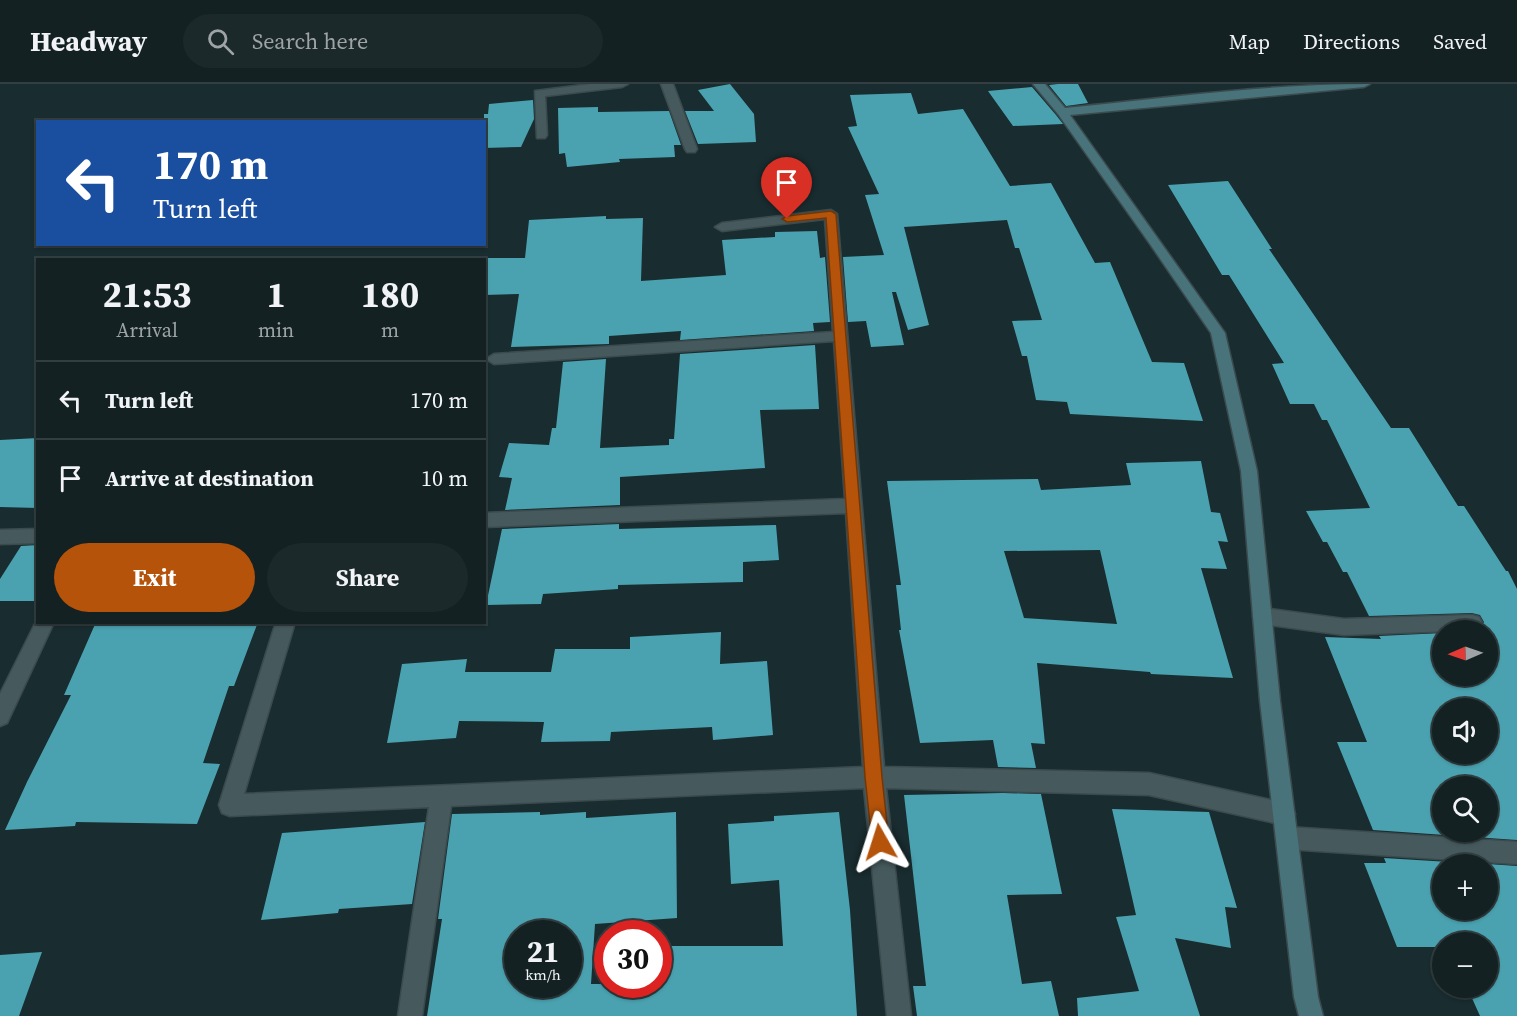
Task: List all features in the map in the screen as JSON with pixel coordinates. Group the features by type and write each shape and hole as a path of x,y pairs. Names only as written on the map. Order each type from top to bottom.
{"street":[{"path":"541,135 538,93 622,84"},
{"path":"667,84 691,149"},
{"path":"1039,84 1062,112 1218,333 1249,471 1262,616 1308,1010"},
{"path":"1062,112 1277,87 1364,84"},
{"path":"722,227 831,214 873,777 899,1016"},
{"path":"494,359 841,336"},
{"path":"486,520 854,506"},
{"path":"0,537 36,536"},
{"path":"1262,616 1344,627 1432,624"},
{"path":"0,716 44,624"},
{"path":"285,624 230,805 873,777 1149,784 1284,814"},
{"path":"410,1016 442,796"},
{"path":"1287,838 1517,853"}],"building":[{"path":"730,84 754,114 756,142 698,144 685,111 714,111 698,90"},
{"path":"1078,84 1088,103 1066,106 1049,85"},
{"path":"1032,87 1063,124 1013,126 988,91"},
{"path":"911,93 918,114 963,109 1010,186 1051,183 1095,263 1110,262 1152,362 1184,363 1203,421 1070,414 1067,402 1036,400 1027,356 1022,356 1012,321 1042,320 1019,248 1015,248 1007,220 904,227 929,325 908,330 896,292 892,292 904,345 871,347 866,321 848,322 843,257 884,255 865,195 879,194 848,127 857,126 850,95"},
{"path":"533,100 534,119 521,147 486,148 484,114 488,114 489,104"},
{"path":"598,107 598,112 669,111 681,145 674,145 675,157 619,159 620,162 567,167 565,153 559,154 558,108"},
{"path":"1228,181 1272,249 1269,249 1391,428 1409,428 1458,506 1464,506 1508,571 1517,589 1517,840 1498,839 1498,776 1432,776 1432,834 1373,830 1337,742 1367,742 1325,637 1381,639 1379,636 1432,634 1432,686 1498,686 1498,620 1483,620 1480,615 1472,613 1369,616 1347,572 1343,572 1327,542 1323,542 1306,511 1370,508 1327,420 1322,420 1314,404 1290,404 1272,364 1284,363 1229,275 1222,275 1168,185"},
{"path":"606,216 606,219 643,218 641,281 726,275 722,240 775,237 775,232 817,231 820,258 825,257 830,322 813,323 814,331 680,340 681,331 609,336 609,344 511,347 519,294 486,295 486,258 525,258 529,220"},
{"path":"815,345 819,409 760,410 765,468 620,477 620,505 505,510 512,478 499,477 509,443 549,445 552,428 556,428 563,362 606,359 600,448 669,445 669,439 674,439 680,354"},
{"path":"36,438 36,508 0,507 0,440"},
{"path":"1201,461 1211,512 1220,513 1228,542 1218,541 1227,569 1201,568 1233,678 1151,674 1150,672 1037,663 1045,744 1031,743 1036,768 998,767 993,740 920,743 899,630 901,630 896,585 901,585 887,481 1038,479 1041,490 1131,485 1126,463","holes":["1100,550 1117,624 1024,618 1004,551"]},
{"path":"619,524 619,529 776,525 779,560 743,562 743,582 618,585 618,589 543,594 541,604 486,605 502,529"},
{"path":"36,545 36,601 0,601 0,579 21,546"},
{"path":"95,624 257,624 234,686 229,686 203,763 220,764 197,824 76,822 75,826 5,830 71,695 64,695"},
{"path":"721,632 720,664 767,661 773,735 713,740 712,727 611,732 610,741 541,742 544,722 459,721 456,738 387,743 402,664 467,659 465,672 551,672 555,649 630,649 630,637"},
{"path":"1041,794 1062,894 1007,895 1022,984 1051,981 1059,1016 917,1016 913,986 926,986 904,795"},
{"path":"1112,809 1209,812 1237,908 1225,907 1231,948 1175,938 1200,1016 1078,1016 1077,998 1139,991 1116,917 1136,915"},
{"path":"540,812 540,815 586,812 586,818 676,812 677,918 594,920 591,984 594,984 594,998 672,998 672,946 783,946 779,880 731,884 728,824 774,821 774,816 839,812 850,910 857,1016 427,1016 442,919 438,919 452,814"},
{"path":"425,822 412,904 339,909 338,913 261,920 282,833"},
{"path":"1384,858 1432,861 1432,920 1498,920 1498,865 1517,866 1517,1016 1480,1016 1472,998 1498,998 1498,932 1432,932 1432,947 1397,947 1364,863 1386,863"},
{"path":"42,952 19,1016 0,1016 0,955"}],"route":[{"path":"787,219 831,214 873,777 880,842"}]}
